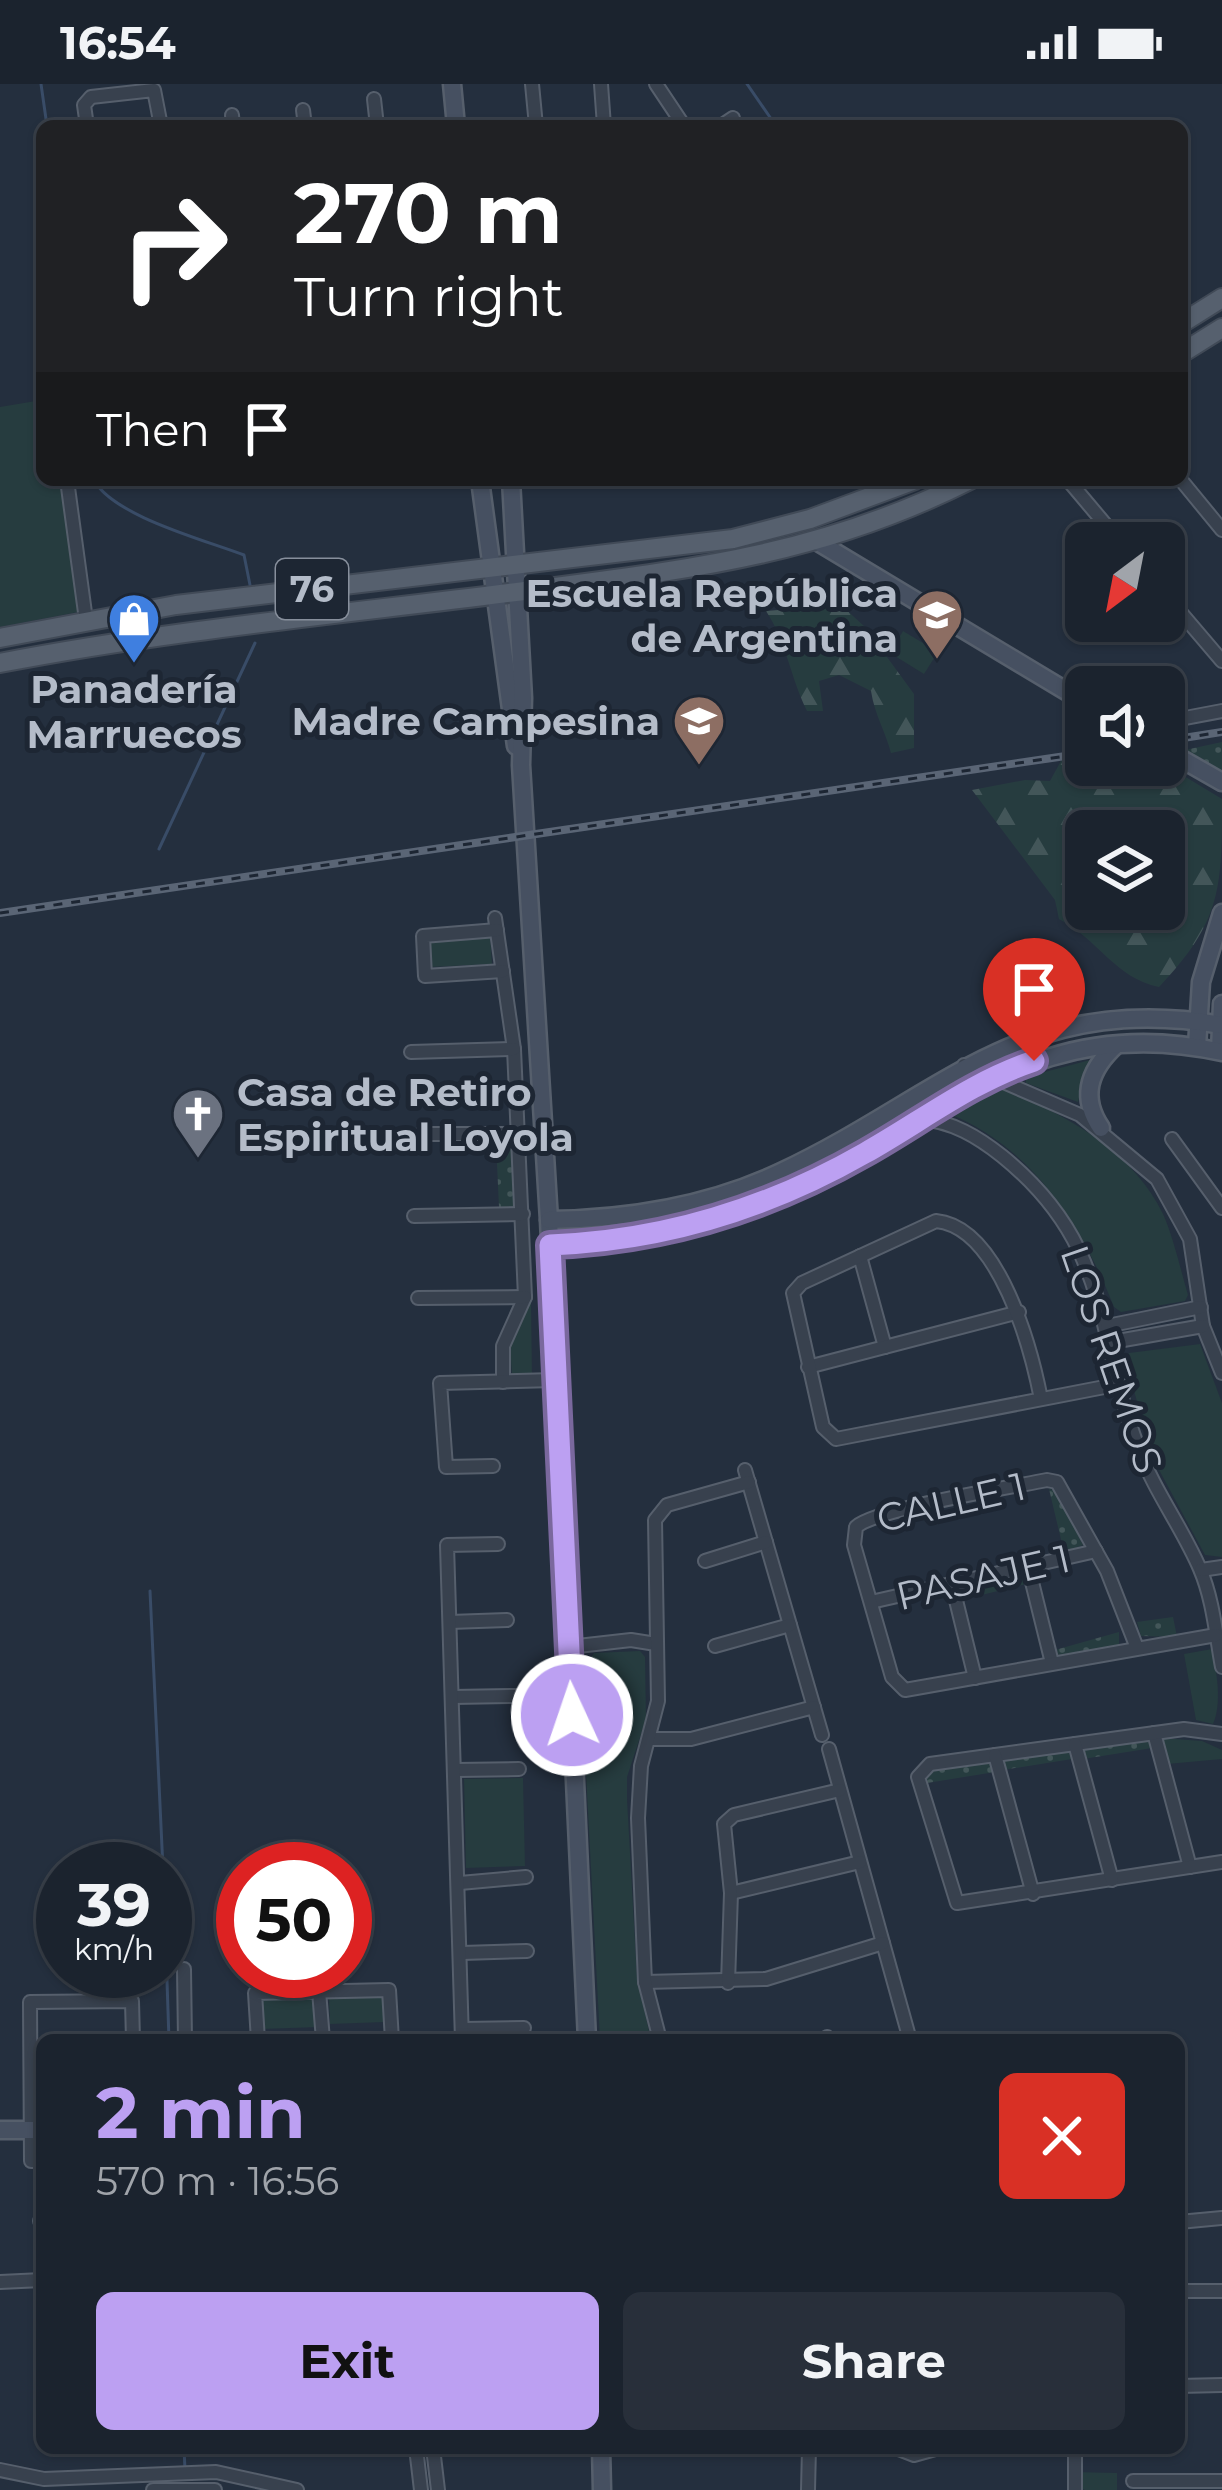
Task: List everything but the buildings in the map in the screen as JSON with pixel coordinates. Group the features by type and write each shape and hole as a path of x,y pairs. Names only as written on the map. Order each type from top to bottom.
{"main road":[{"path":"1188,319 1222,298"},
{"path":"1188,349 1222,328"},
{"name":"76","path":"0,638 236,597 751,535 897,486"},
{"name":"76","path":"0,662 158,634 494,596 742,561 818,542 955,486"}],"street":[{"path":"452,84 455,120"},
{"path":"532,84 535,120"},
{"path":"601,84 604,120"},
{"path":"663,86 681,120"},
{"path":"86,120 84,105 91,97 154,90 160,120"},
{"path":"374,99 376,120"},
{"path":"303,110 304,120"},
{"path":"68,486 86,620"},
{"path":"481,486 521,765"},
{"path":"511,486 521,765 549,1220 587,2034"},
{"path":"1073,486 1103,522"},
{"path":"1186,486 1222,530"},
{"path":"818,542 1065,690"},
{"path":"1185,618 1222,661"},
{"path":"1185,718 1222,711"},
{"path":"1185,761 1222,782"},
{"path":"1197,1046 1205,963 1222,913"},
{"path":"503,971 425,976 422,936 496,924 503,971 514,1049 525,1298 503,1346 503,1382"},
{"path":"550,1245 626,1239 704,1222 798,1188 990,1078 1057,1054 1117,1044 1197,1046 1221,1052 1222,1004"},
{"path":"549,1220 621,1216 699,1201 789,1168 964,1065 1075,1027 1130,1018 1221,1024"},
{"path":"1101,1128 1089,1104 1089,1086 1098,1065 1117,1044"},
{"path":"411,1052 514,1049"},
{"path":"964,1065 1042,1095 1101,1128 1146,1166 1180,1212 1194,1252 1203,1326 1222,1373"},
{"name":"LOS REMOS","path":"919,1119 972,1135 1034,1184 1084,1257 1145,1468 1201,1570 1222,1667"},
{"path":"421,1134 518,1134"},
{"path":"1172,1139 1222,1208"},
{"path":"789,1168 798,1188"},
{"path":"699,1201 704,1222"},
{"path":"414,1216 523,1214"},
{"path":"1041,1399 1019,1312 984,1256 945,1222 935,1221 802,1283 794,1293 824,1427 836,1439 1120,1384"},
{"path":"860,1256 885,1347"},
{"path":"418,1298 525,1298"},
{"path":"1107,1326 1201,1307"},
{"path":"808,1366 1019,1312"},
{"path":"1112,1342 1203,1326"},
{"path":"493,1466 446,1467 440,1383 554,1380"},
{"path":"658,2034 645,1982 638,1794 658,1701 655,1520 667,1504 747,1476 822,1735"},
{"name":"CALLE 1","path":"1138,1648 1063,1488 1047,1480 863,1520 853,1537 900,1688 910,1691 1216,1635"},
{"path":"705,1562 766,1542"},
{"path":"464,2034 448,1545 498,1544"},
{"name":"PASAJE 1","path":"871,1602 1096,1551"},
{"path":"1028,1566 1052,1663"},
{"path":"1201,1570 1222,1568"},
{"path":"952,1584 975,1678"},
{"path":"1205,1588 1222,1585"},
{"path":"450,1622 507,1620"},
{"path":"715,1646 790,1625"},
{"path":"569,1648 616,1641 656,1644"},
{"path":"453,1697 515,1696"},
{"path":"651,1739 691,1738 814,1707"},
{"path":"1220,1731 1154,1733 930,1764 918,1777 957,1903 1222,1862"},
{"path":"1154,1733 1190,1867"},
{"path":"1075,1744 1112,1880"},
{"path":"829,1750 908,2034"},
{"path":"995,1756 1033,1894"},
{"path":"456,1770 519,1769"},
{"path":"728,1983 731,1893 724,1824 734,1815 840,1790"},
{"path":"731,1893 860,1862"},
{"path":"460,1882 526,1877"},
{"path":"645,1982 728,1983 802,1970 883,1943"},
{"path":"462,1954 527,1952"},
{"path":"372,1990 389,1990 392,2034"},
{"path":"184,1998 185,2034"},
{"path":"255,1998 258,2034"},
{"path":"320,1998 323,2034"},
{"path":"36,2161 36,2064 30,2002 132,2001 133,2034"},
{"path":"479,2034 524,2028"},
{"path":"0,2131 36,2130"},
{"path":"1185,2221 1222,2218"},
{"path":"0,2282 36,2280"},
{"path":"1185,2291 1222,2291"},
{"path":"1185,2386 1222,2385"},
{"path":"417,2454 421,2490"},
{"path":"434,2454 438,2490"},
{"path":"601,2454 602,2490"},
{"path":"808,2490 809,2454"},
{"path":"1075,2454 1075,2490"},
{"path":"0,2470 44,2484 216,2472 297,2490"},
{"path":"1133,2481 1165,2486 1222,2481"},
{"path":"153,2490 215,2490"}],"green space":[{"path":"36,401 36,486 63,486 78,612 0,627 0,407"},
{"path":"841,605 865,627 914,694 914,748 891,753 871,691 839,675 819,681 823,711 807,711 766,611"},
{"path":"903,631 938,652 924,674 890,653"},
{"path":"1222,742 1222,772 1185,750"},
{"path":"1065,761 1065,786 1185,786 1185,777 1222,799 1219,880 1207,922 1159,987 1118,967 1077,930 1185,930 1185,810 1065,810 1065,922 1059,919 1055,900 972,790 1025,780 1050,781"},
{"path":"490,935 492,964 430,967 428,939"},
{"path":"1090,1060 1078,1102 1026,1083 1026,1077"},
{"path":"1002,1090 1072,1122 1134,1171 1167,1224 1188,1295 1185,1301 1121,1312 1114,1307 1087,1248 1051,1193 1007,1148 950,1114 988,1091"},
{"path":"496,1142 513,1142 515,1207 499,1207"},
{"path":"531,1301 532,1374 512,1374 510,1347"},
{"path":"1200,1344 1222,1403 1222,1557 1205,1555 1151,1455 1126,1360 1129,1353"},
{"path":"1049,1489 1056,1490 1083,1545 1064,1552"},
{"path":"1022,1576 1026,1584 961,1600 963,1589"},
{"path":"1173,1617 1177,1637 1141,1636 1137,1622"},
{"path":"1119,1632 1119,1645 1060,1656 1055,1650"},
{"path":"1212,1649 1218,1698 1213,1724 1196,1720 1184,1654"},
{"path":"640,1651 645,1657 646,1719 627,1777 627,1799 637,1978 650,2034 600,2034 586,1773 586,1665 594,1653"},
{"path":"1162,1738 1202,1741 1222,1750 1222,1759 1167,1764"},
{"path":"1147,1739 1152,1748 1083,1759 1084,1747"},
{"path":"1067,1750 1072,1759 1003,1770 1004,1758"},
{"path":"990,1763 995,1772 927,1783 927,1771"},
{"path":"523,1778 525,1866 466,1868 464,1779"},
{"path":"384,1996 385,2022 330,2024 329,1998"},
{"path":"317,1998 318,2027 263,2029 262,2000"},
{"path":"1072,2472 1117,2473 1117,2490 1085,2490 1072,2484"}],"waterway":[{"path":"41,84 46,120"},
{"path":"747,84 772,120"},
{"path":"99,486 140,516 244,555 250,585"},
{"path":"159,849 255,643"},
{"path":"150,1591 162,1842"},
{"path":"168,1998 169,2034"},
{"path":"184,2454 185,2470"}],"railway":[{"path":"1185,738 1222,732"},
{"path":"0,913 1065,756"}],"place":[{"name":"Escuela República de Argentina","path":"937,661"},
{"name":"Panadería Marruecos","path":"134,665"},
{"name":"Madre Campesina","path":"699,767"},
{"name":"Casa de Retiro Espiritual Loyola","path":"198,1160"}],"route":[{"path":"572,1715 550,1245 663,1233 757,1205 853,1160 949,1099 1034,1061"}]}
